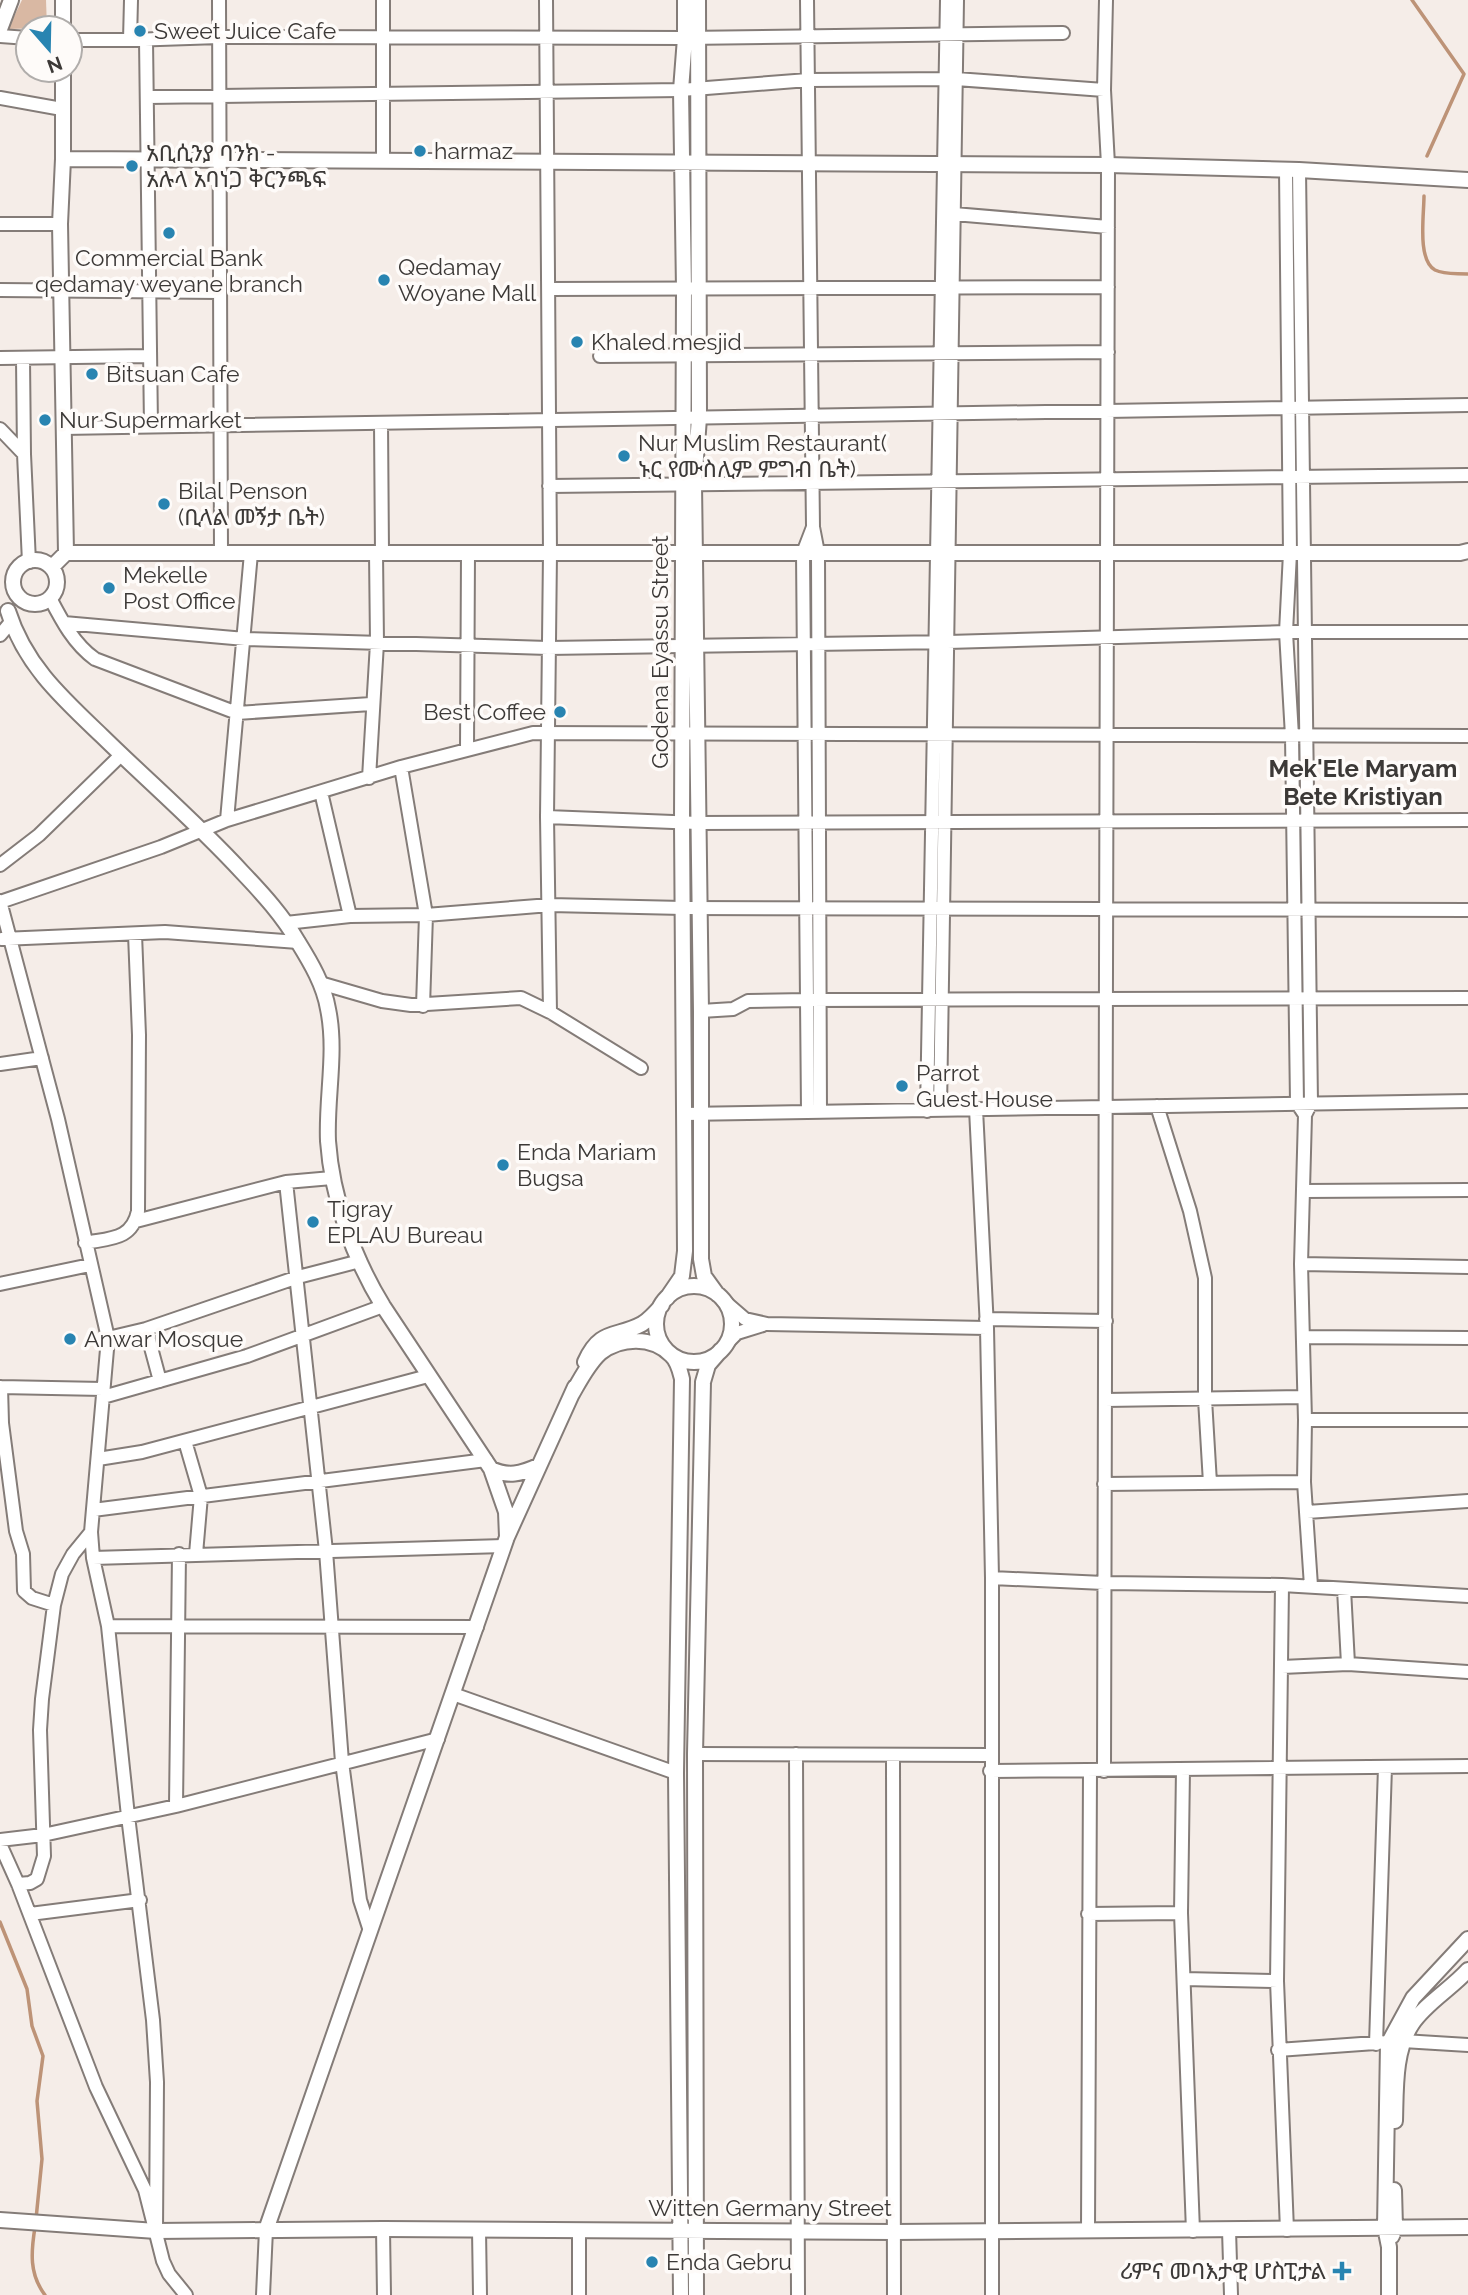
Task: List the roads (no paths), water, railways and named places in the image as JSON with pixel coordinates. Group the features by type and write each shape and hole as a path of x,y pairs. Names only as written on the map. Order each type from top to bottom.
{"street":[{"path":"0,29 11,0"},
{"path":"130,40 131,0"},
{"path":"219,0 221,553"},
{"path":"383,0 383,161"},
{"path":"546,0 550,553 547,817 550,1012"},
{"name":"Godena Eyassu Street","path":"664,1302 679,1282 685,1259 684,1114 691,908 698,823 690,734 688,484 682,418 684,289 696,89 685,0"},
{"name":"Godena Eyassu Street","path":"688,484 699,418 700,289 690,162 681,90 698,0"},
{"path":"807,0 813,527 804,645 804,734 806,908 813,1000 814,1112"},
{"path":"947,0 952,34"},
{"path":"934,1111 951,79 952,34 957,0"},
{"path":"1088,2231 1088,1914 1104,1583 1108,352 1108,165 1104,90 1106,0"},
{"path":"84,40 1063,33"},
{"path":"146,40 151,426"},
{"path":"148,97 681,90 808,80 951,79 1104,90"},
{"path":"63,84 60,224 66,553"},
{"path":"0,98 62,109"},
{"path":"63,159 1108,165 1293,170 1468,180"},
{"path":"947,288 954,214 950,164"},
{"path":"1293,170 1303,408 1297,477 1297,553 1305,632 1309,999 1308,1109 1301,1264 1304,1482 1311,1586"},
{"path":"1293,170 1289,408 1297,477"},
{"path":"954,214 1108,227"},
{"path":"0,224 60,224"},
{"path":"548,289 1108,287"},
{"path":"0,290 220,292"},
{"path":"600,356 1108,352"},
{"path":"0,358 149,356"},
{"path":"23,359 29,562"},
{"path":"63,428 1468,405"},
{"path":"369,778 371,704 377,643 381,423"},
{"path":"0,429 24,454"},
{"path":"549,486 1468,475"},
{"path":"52,567 66,553 1465,553"},
{"path":"227,820 251,553"},
{"path":"467,749 468,553"},
{"path":"810,553 818,645 820,908 813,1000"},
{"path":"1297,553 1286,632 1292,736 1297,1103"},
{"path":"37,561 52,567 57,585 50,598 41,604 27,603 21,599 7,579 29,562 37,561"},
{"path":"50,598 81,648 95,659 237,713 371,704"},
{"path":"0,635 6,616 27,603"},
{"path":"6,616 28,658 57,693 202,829 275,907 298,942 320,983 331,1027 328,1140 332,1178 360,1261 383,1306 489,1464 506,1512 506,1542"},
{"path":"64,624 245,639 548,648 818,645 1286,632 1468,632"},
{"path":"156,2231 157,2081 153,2020 108,1626 93,1558 91,1532 108,1338 58,1119 42,1058 4,939 0,901 161,847 227,820 401,767 533,733 1468,736"},
{"name":"Godena Eyassu Street","path":"690,734 682,822 701,1011 701,1269 720,1297"},
{"path":"0,865 39,835 121,755"},
{"path":"401,767 426,915 423,1006"},
{"path":"321,792 350,916"},
{"path":"547,817 698,823 1468,820"},
{"path":"286,923 350,916 426,915 550,905 691,908 1468,910"},
{"path":"4,939 165,932 298,942"},
{"path":"85,1243 119,1236 130,1230 136,1221 138,1210 139,1035 135,934"},
{"path":"320,983 382,1002 423,1006 521,998 550,1012 641,1069"},
{"path":"701,1011 733,1009 748,1001 1468,998"},
{"path":"0,1064 42,1058"},
{"path":"684,1114 1297,1103 1308,1109 1468,1101"},
{"path":"1157,1106 1190,1212 1205,1278 1205,1399 1210,1483"},
{"path":"976,1109 987,1323 992,1578 992,2295"},
{"path":"136,1221 286,1182 332,1178"},
{"path":"286,1182 326,1551 342,1762 360,1900 370,1931"},
{"path":"1304,1191 1468,1190"},
{"path":"108,1338 146,1329 298,1277 360,1261"},
{"path":"1301,1264 1468,1267"},
{"path":"0,1284 90,1265"},
{"path":"263,2295 266,2230 506,1542 590,1350 615,1332 643,1323 680,1290 695,1287 720,1297 745,1319 767,1324 1106,1321"},
{"path":"572,1394 584,1372 601,1353 621,1342 641,1340 693,1362 708,1359 724,1347 732,1329 730,1313 720,1297"},
{"path":"664,1302 657,1320 658,1335 678,1364 683,1388 676,1773 681,2295"},
{"path":"54,1605 32,1598 24,1591 23,1554 16,1531 0,1387 103,1393 160,1381 247,1356 383,1306"},
{"path":"696,2295 695,1754 703,1382 708,1365 737,1333 767,1324"},
{"path":"146,1329 160,1381"},
{"path":"1303,1337 1468,1338"},
{"path":"98,1459 142,1452 428,1376"},
{"path":"1105,1400 1303,1397"},
{"path":"1305,1420 1468,1420"},
{"path":"185,1441 201,1496 196,1554"},
{"path":"93,1510 317,1481 489,1464 506,1475 538,1466"},
{"path":"1104,1484 1304,1482"},
{"path":"1307,1512 1468,1501"},
{"path":"18,1884 37,1879 44,1856 42,1699 54,1605 62,1574 73,1554 91,1532"},
{"path":"93,1558 506,1542"},
{"path":"176,1806 179,1554"},
{"path":"992,1578 1104,1583 1311,1586 1468,1597"},
{"path":"680,1582 699,1582"},
{"path":"1282,1585 1277,1981 1287,2230"},
{"path":"1345,1589 1348,1664"},
{"path":"108,1626 477,1627"},
{"path":"1282,1667 1348,1664 1468,1672"},
{"path":"453,1693 676,1773"},
{"path":"186,2295 163,2262 145,2190 96,2087 0,1842 176,1806 438,1739"},
{"path":"695,1754 990,1755"},
{"path":"796,1754 798,2295"},
{"path":"893,1755 894,2295"},
{"path":"990,1771 1468,1766"},
{"path":"1385,1767 1382,2044 1390,2227"},
{"path":"1183,1769 1181,1913 1194,2231"},
{"path":"30,1914 139,1900"},
{"path":"1088,1914 1181,1913"},
{"path":"1382,2044 1413,1997 1468,1939"},
{"path":"1390,2295 1388,2247 1396,2086 1403,2041 1412,2023 1468,1970"},
{"path":"1184,1979 1277,1981"},
{"path":"678,1984 695,1985"},
{"path":"1278,2050 1403,2041 1468,2045"},
{"name":"Witten Germany Street","path":"0,2220 156,2231 383,2229 894,2232 1468,2227"},
{"path":"383,2229 384,2295"},
{"path":"480,2230 480,2295"},
{"path":"1229,2230 1231,2295"},
{"path":"579,2231 579,2295"}],"waterway":[{"path":"1412,0 1464,74 1427,156"},
{"path":"1424,196 1423,236 1429,265 1443,273 1468,274"},
{"path":"0,1922 27,1989 32,2026 43,2056 37,2101 42,2159 36,2219"},
{"path":"35,2227 32,2262 36,2279 45,2295"}],"place":[{"name":"Sweet Juice Cafe","path":"140,31"},
{"name":"harmaz","path":"420,151"},
{"name":"አቢሲንያ ባንክ - አሉላ አባነጋ ቅርንጫፍ","path":"132,166"},
{"name":"Commercial Bank qedamay weyane branch","path":"169,233"},
{"name":"Qedamay Woyane Mall","path":"384,280"},
{"name":"Khaled mesjid","path":"577,342"},
{"name":"Bitsuan Cafe","path":"92,374"},
{"name":"Nur Supermarket","path":"45,420"},
{"name":"Nur Muslim Restaurant( ኑር የሙስሊም ምግብ ቤት)","path":"624,456"},
{"name":"Bilal Penson (ቢላል መኝታ ቤት)","path":"164,504"},
{"name":"Mekelle Post Office","path":"109,588"},
{"name":"Best Coffee","path":"560,712"},
{"name":"Parrot Guest House","path":"902,1086"},
{"name":"Enda Mariam Bugsa","path":"503,1165"},
{"name":"Tigray EPLAU Bureau","path":"313,1222"},
{"name":"Anwar Mosque","path":"70,1339"},
{"name":"Enda Gebru","path":"652,2262"},
{"name":"ሪምና መባእታዊ ሆስፒታል","path":"1342,2271"}],"district":[{"name":"Mek'Ele Maryam Bete Kristiyan","path":"1363,783"}]}
